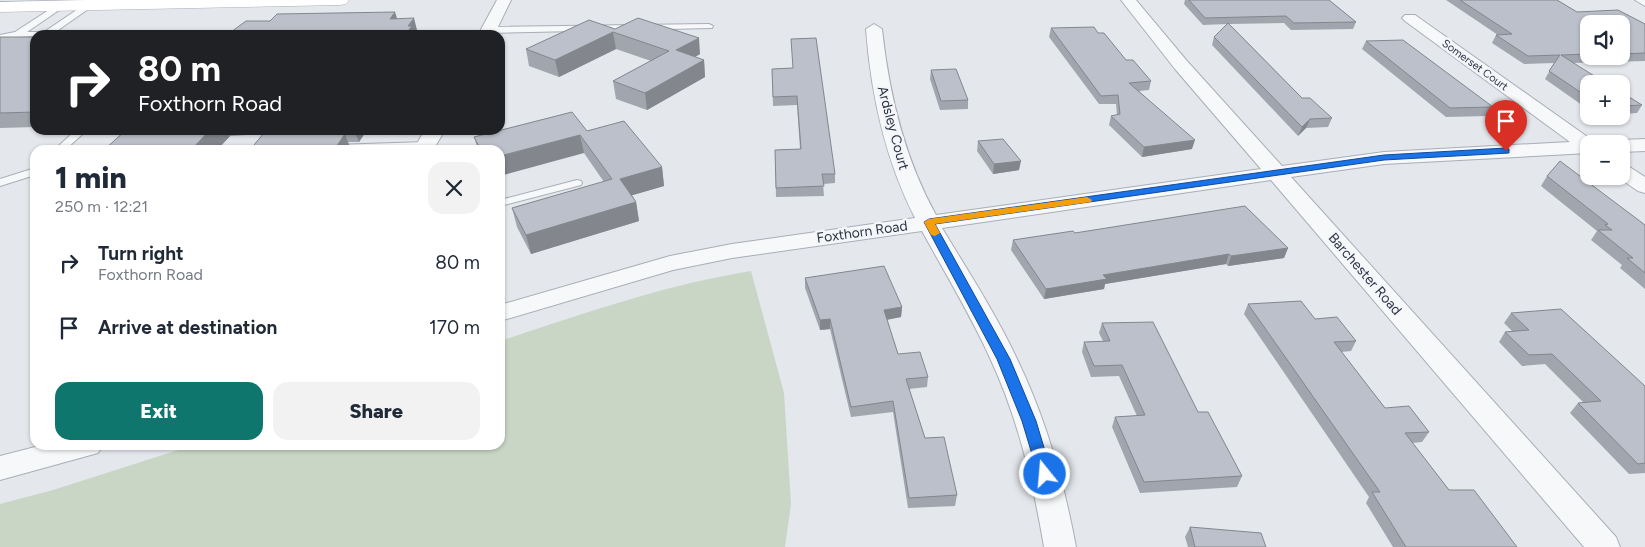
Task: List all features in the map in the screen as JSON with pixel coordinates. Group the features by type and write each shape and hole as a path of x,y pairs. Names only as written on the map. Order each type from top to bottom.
{"street":[{"path":"0,7 340,0"},
{"path":"488,30 504,0"},
{"name":"Barchester Road","path":"1128,0 1181,65 1604,547"},
{"name":"Somerset Court","path":"1410,18 1580,141"},
{"name":"Ardsley Court","path":"874,29 876,61 897,150 909,183 1004,359 1029,421 1051,492 1060,547"},
{"path":"1630,146 1645,145"},
{"name":"Foxthorn Road","path":"505,312 670,263 732,251 1416,154 1580,147"},
{"path":"1630,176 1645,187"},
{"path":"0,468 67,450"}],"lane":[{"path":"53,30 90,5"},
{"path":"18,34 61,6"},
{"path":"505,32 708,26"},
{"path":"0,38 18,34 30,34"},
{"path":"65,145 76,135"},
{"path":"374,145 428,142"},
{"path":"0,183 30,173"},
{"path":"505,202 577,183"}],"green space":[{"path":"751,271 784,393 791,504 785,547 0,547 0,504 53,490 178,450 505,450 505,339 655,292"}],"building":[{"path":"1189,0 1329,0 1356,22 1294,23 1286,16 1205,18"},
{"path":"1460,0 1557,0 1577,12 1618,10 1628,15 1580,15 1580,54 1561,55 1593,75 1580,75 1580,92 1549,71 1560,55 1528,56 1496,35 1512,34"},
{"path":"395,12 390,19 414,18 408,26 412,26 409,30 234,30 246,21 270,21 277,14"},
{"path":"1630,16 1645,24 1645,53 1630,54"},
{"path":"638,18 699,38 676,50 704,60 645,93 613,81 669,51 613,32 555,60 526,49 589,20 615,29"},
{"path":"1228,23 1302,98 1310,98 1332,118 1310,119 1302,127 1214,37"},
{"path":"1094,27 1098,33 1104,33 1126,60 1133,60 1151,81 1129,83 1195,140 1144,147 1111,116 1120,114 1118,95 1101,96 1051,28"},
{"path":"0,37 30,37 30,112 0,113"},
{"path":"816,38 835,174 822,174 824,186 776,188 775,150 801,149 797,96 773,97 772,69 793,68 791,39"},
{"path":"1403,40 1493,107 1450,108 1366,41"},
{"path":"956,69 968,100 941,101 931,70"},
{"path":"1630,98 1642,105 1630,106"},
{"path":"572,112 587,131 624,121 662,167 620,179 636,202 526,235 512,208 612,179 580,135 505,155 505,145 478,145 474,137 505,135 505,129"},
{"path":"120,135 205,135 196,145 110,145"},
{"path":"262,135 344,135 337,145 254,145"},
{"path":"1003,139 1021,161 994,164 978,141"},
{"path":"1560,161 1580,176 1580,185 1592,185 1645,225 1645,273 1627,258 1633,258 1598,230 1612,230 1605,225 1608,224 1547,176"},
{"path":"1245,206 1288,248 1231,256 1229,254 1103,275 1107,279 1046,289 1013,240 1073,231 1075,233"},
{"path":"884,266 902,307 884,310 898,354 920,352 928,377 906,379 925,438 944,437 957,495 909,498 893,401 851,407 830,319 820,320 805,278"},
{"path":"1301,301 1315,319 1337,317 1356,341 1334,342 1385,408 1409,406 1429,432 1405,433 1449,490 1474,490 1517,547 1406,547 1372,492 1380,492 1248,304"},
{"path":"1561,309 1645,386 1645,463 1638,464 1578,403 1601,401 1552,354 1529,355 1505,332 1529,330 1511,313"},
{"path":"1153,322 1198,412 1208,412 1242,476 1144,482 1115,417 1145,415 1122,365 1094,366 1084,342 1110,341 1102,323"},
{"path":"1190,527 1261,533 1266,547 1195,547"}],"slow traffic":[{"path":"935,233 929,222 1087,200"}],"route":[{"path":"1045,474 1029,421 1004,359 929,222 1416,154 1506,151"}]}
